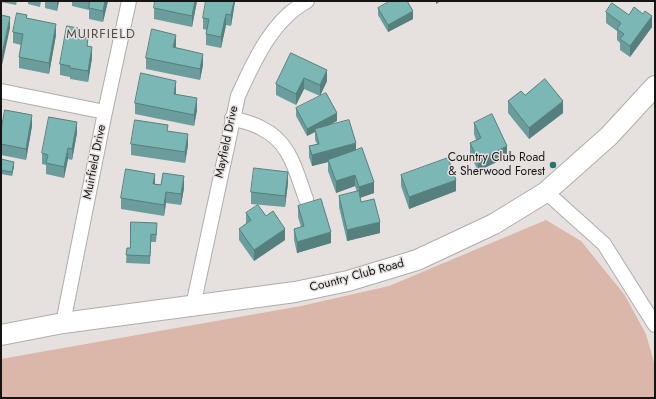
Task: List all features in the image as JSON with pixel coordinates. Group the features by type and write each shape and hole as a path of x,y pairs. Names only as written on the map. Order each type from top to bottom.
{"main road":[{"name":"Country Club Road","path":"1,335 63,323 295,292 383,272 417,260 494,224 546,192 609,136 655,86"}],"street":[{"name":"Muirfield Drive","path":"63,323 105,112 129,1"},
{"name":"Mayfield Drive","path":"193,306 232,118 238,96 252,65 273,32 298,3"},
{"path":"1,91 105,112"},
{"path":"232,118 261,127 280,141 288,151 306,199"},
{"path":"546,192 604,244 655,324"}],"shaded area":[{"path":"546,220 581,241 624,294 646,334 655,366 655,398 1,398 1,359 301,306 389,286"}],"building":[{"path":"90,1 105,1 103,11 89,8"},
{"path":"155,1 195,1 192,16 154,8"},
{"path":"206,1 234,1 231,15 226,14 221,37 206,34 209,19 203,18"},
{"path":"390,1 407,1 413,11 388,25 378,8"},
{"path":"612,3 629,15 634,7 643,14 645,11 652,16 630,46 620,39 624,34 617,29 621,23 606,12"},
{"path":"17,13 27,15 26,18 56,24 49,63 19,57 23,34 13,32"},
{"path":"1,15 10,17 1,59"},
{"path":"67,26 78,28 77,36 88,38 87,46 92,47 88,71 70,68 70,66 60,64"},
{"path":"152,29 176,35 173,47 203,54 200,69 146,58"},
{"path":"291,53 327,70 320,85 304,78 296,94 276,84"},
{"path":"141,73 176,81 174,94 197,98 194,115 135,103"},
{"path":"545,79 563,101 529,128 508,101 521,91 525,95"},
{"path":"326,93 337,113 307,129 296,108"},
{"path":"5,110 32,115 26,149 1,144 1,131"},
{"path":"492,114 507,146 478,160 470,143 481,138 474,123"},
{"path":"49,117 77,122 72,149 68,148 64,167 46,163 48,155 42,153"},
{"path":"135,120 168,125 167,131 188,134 185,152 131,144"},
{"path":"349,120 356,143 312,155 309,146 319,144 315,129"},
{"path":"362,148 374,182 359,187 355,175 336,181 328,160"},
{"path":"448,158 456,180 409,197 401,175"},
{"path":"1,159 14,162 12,172 1,170"},
{"path":"254,168 288,172 285,196 251,192"},
{"path":"126,169 155,174 153,184 161,185 163,173 184,176 181,194 166,192 164,205 121,198"},
{"path":"359,191 361,202 374,199 380,222 347,230 339,196"},
{"path":"321,199 331,232 297,242 294,229 304,226 298,206"},
{"path":"258,205 266,216 273,211 285,229 254,250 239,229 251,220 246,213"},
{"path":"131,222 157,223 156,235 151,234 150,256 126,255 127,248 130,248"}],"place":[{"name":"Country Club Road & Sherwood Forest","path":"553,165"}],"district":[{"name":"MUIRFIELD","path":"101,35"}]}
